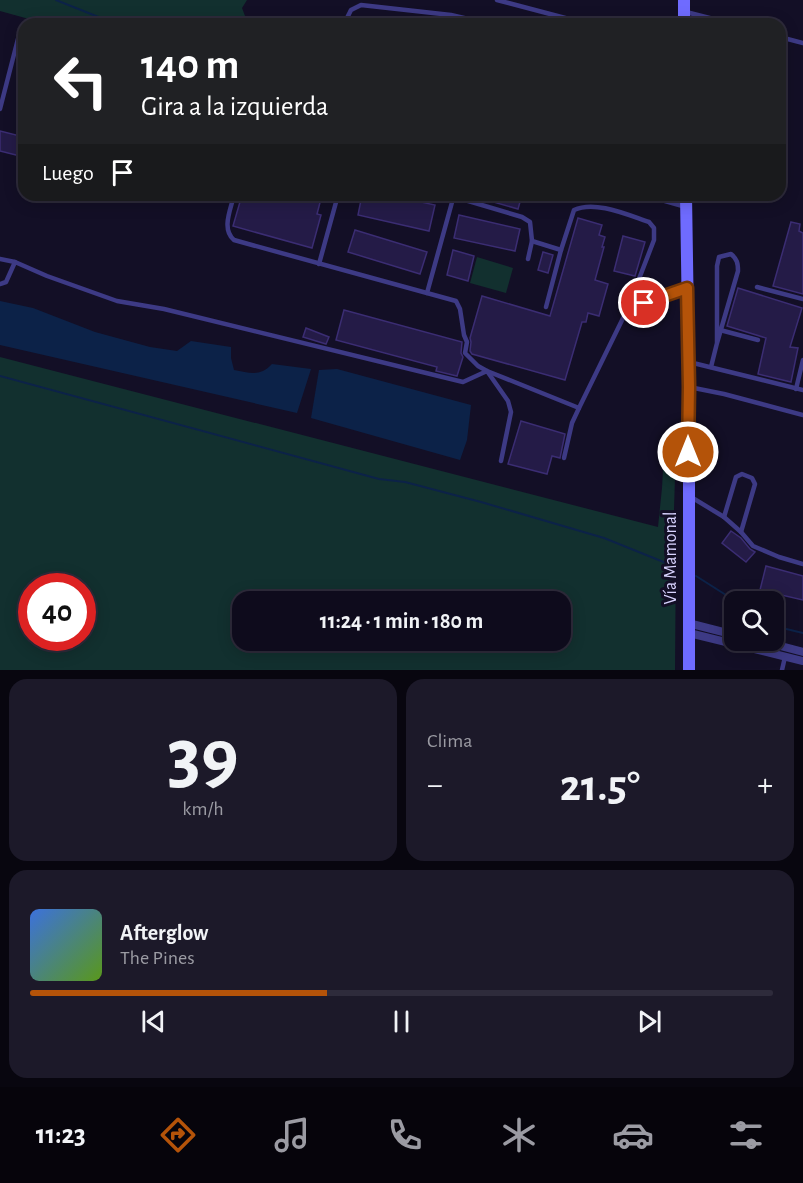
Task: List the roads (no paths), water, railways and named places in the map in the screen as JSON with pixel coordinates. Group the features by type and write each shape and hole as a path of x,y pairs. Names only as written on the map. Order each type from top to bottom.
{"street":[{"name":"Vía Mamonal","path":"686,201 689,362 689,670"},
{"path":"688,628 724,633"},
{"path":"688,628 803,661"},
{"path":"784,647 803,652"}],"lane":[{"path":"497,0 565,18"},
{"path":"347,18 351,10 361,5 464,18"},
{"path":"684,12 708,18"},
{"path":"786,39 803,43"},
{"path":"0,109 18,40"},
{"path":"233,201 226,229 234,240 457,302 467,342 465,352 478,366 579,408"},
{"path":"319,264 336,201"},
{"path":"427,293 453,201"},
{"path":"470,201 522,217 530,222 532,241 528,259"},
{"path":"546,307 574,210 581,206 599,207 649,222 654,228 654,240 627,310 572,423 564,458"},
{"path":"532,241 561,250"},
{"path":"711,367 738,271 738,262 731,254 719,257 717,266 717,343"},
{"path":"0,259 15,262 117,301 164,309 463,382 487,371"},
{"path":"0,284 6,282 15,262"},
{"path":"757,287 803,299"},
{"path":"627,310 687,288"},
{"path":"720,330 758,340"},
{"path":"796,388 803,360"},
{"path":"689,362 803,390"},
{"path":"487,371 508,401 511,412 501,460"},
{"path":"689,387 724,394 803,416"},
{"path":"724,517 736,477 742,474 752,478 755,483 741,532"},
{"path":"688,496 724,517 753,546 803,564"},
{"path":"782,670 785,657"}],"water":[{"path":"0,301 33,308 95,332 150,347 177,351 191,341 231,347 234,370 259,372 272,364 311,369 297,413 0,345"},
{"path":"337,369 471,405 467,440 460,460 311,418 319,370"}],"waterway":[{"path":"56,0 101,18"},
{"path":"0,376 379,479 405,482 481,502 604,538 676,567"},
{"path":"696,576 724,594"},
{"path":"784,628 803,633"}]}
